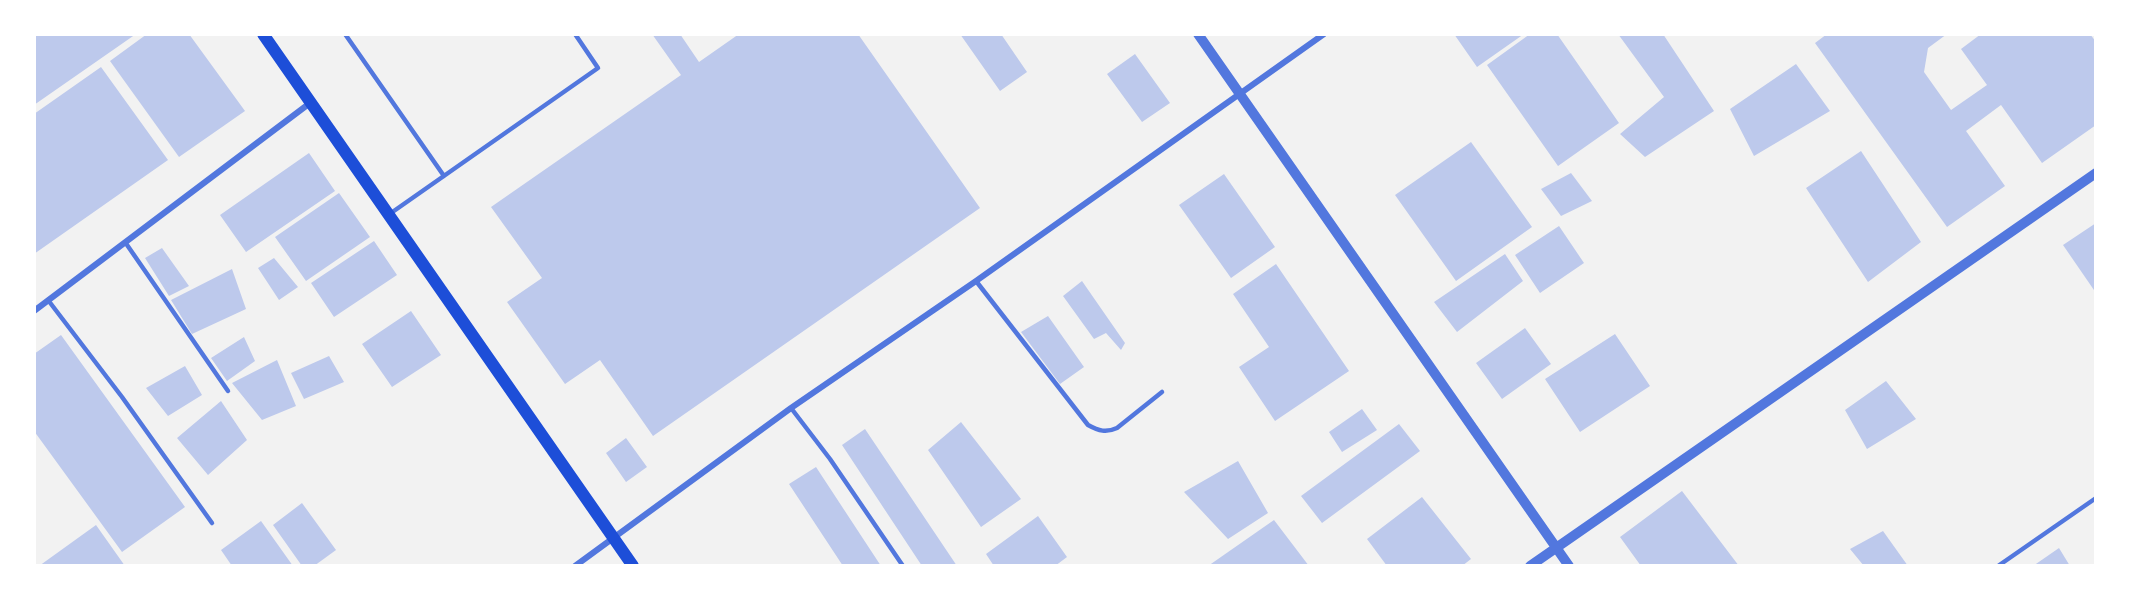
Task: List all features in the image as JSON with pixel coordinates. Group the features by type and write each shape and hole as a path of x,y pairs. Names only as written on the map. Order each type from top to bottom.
{"main road":[{"path":"263,34 633,566"}],"street":[{"path":"1198,34 1569,566"},
{"path":"575,566 791,408 976,281 1324,34"},
{"path":"34,311 310,103"},
{"path":"1530,566 2096,173"}],"lane":[{"path":"345,34 444,176"},
{"path":"388,215 598,68 574,34"},
{"path":"125,242 228,391"},
{"path":"976,281 1088,425 1098,431 1108,432 1117,428 1162,392"},
{"path":"48,300 122,397 212,524"},
{"path":"791,408 830,459 903,566"},
{"path":"1998,566 2096,498"}],"building":[{"path":"34,34 136,34 34,105"},
{"path":"147,34 189,34 245,111 179,157 110,61"},
{"path":"652,34 680,34 699,62 739,34 858,34 980,208 653,436 600,360 565,384 507,302 542,278 491,207 681,75"},
{"path":"960,34 1001,34 1027,72 1000,91"},
{"path":"1454,34 1524,34 1477,67"},
{"path":"1530,34 1557,34 1619,123 1558,166 1487,65"},
{"path":"1618,34 1663,34 1714,111 1645,157 1620,134 1664,97"},
{"path":"1827,34 1947,34 1928,48 1924,72 1951,110 1987,85 1961,49 1981,34 2090,34 2096,42 2096,125 2042,163 2001,105 1966,131 2005,186 1947,227 1815,43"},
{"path":"1135,54 1170,103 1142,122 1107,74"},
{"path":"1796,64 1830,111 1754,156 1730,109"},
{"path":"101,67 168,160 34,254 34,114"},
{"path":"1471,142 1532,227 1456,281 1395,195"},
{"path":"1861,151 1921,242 1868,282 1806,188"},
{"path":"309,153 335,191 246,252 220,215"},
{"path":"1571,173 1592,201 1561,216 1541,189"},
{"path":"1224,174 1275,247 1231,278 1179,205"},
{"path":"339,193 370,237 306,281 275,237"},
{"path":"2096,223 2096,293 2063,245"},
{"path":"1559,226 1584,263 1540,293 1515,255"},
{"path":"374,241 397,275 334,317 311,283"},
{"path":"162,248 189,286 169,296 145,258"},
{"path":"1505,254 1523,281 1457,332 1434,302"},
{"path":"274,258 298,287 279,300 258,268"},
{"path":"1276,264 1349,371 1275,421 1239,367 1269,347 1233,294"},
{"path":"232,269 246,309 192,334 171,300"},
{"path":"1082,281 1125,343 1121,350 1106,333 1094,339 1063,296"},
{"path":"411,311 441,355 392,387 362,344"},
{"path":"1048,316 1084,367 1060,384 1021,332"},
{"path":"1525,328 1551,364 1502,399 1476,363"},
{"path":"1615,334 1650,386 1580,432 1545,379"},
{"path":"61,335 185,507 122,552 34,431 34,354"},
{"path":"244,337 255,361 227,381 211,358"},
{"path":"329,356 344,382 304,399 291,373"},
{"path":"277,360 296,406 262,420 232,383"},
{"path":"185,366 202,395 168,416 146,388"},
{"path":"1886,381 1916,419 1867,449 1845,410"},
{"path":"221,401 247,440 208,475 177,438"},
{"path":"1362,409 1377,430 1342,452 1329,432"},
{"path":"961,422 1021,499 981,527 928,450"},
{"path":"1399,424 1420,451 1322,523 1301,496"},
{"path":"865,429 957,566 922,566 842,445"},
{"path":"626,438 647,467 626,482 606,453"},
{"path":"1238,461 1268,513 1228,539 1184,492"},
{"path":"816,467 881,566 843,566 789,484"},
{"path":"1682,491 1739,566 1641,566 1620,537"},
{"path":"1422,497 1471,559 1462,566 1387,566 1367,539"},
{"path":"302,503 336,550 314,566 302,566 273,525"},
{"path":"1038,516 1067,557 1055,566 994,566 986,554"},
{"path":"1274,520 1309,566 1208,566"},
{"path":"261,521 293,566 232,566 221,550"},
{"path":"96,525 125,566 39,566"},
{"path":"1883,531 1908,566 1864,566 1850,549"},
{"path":"2059,548 2070,566 2033,566"}]}
